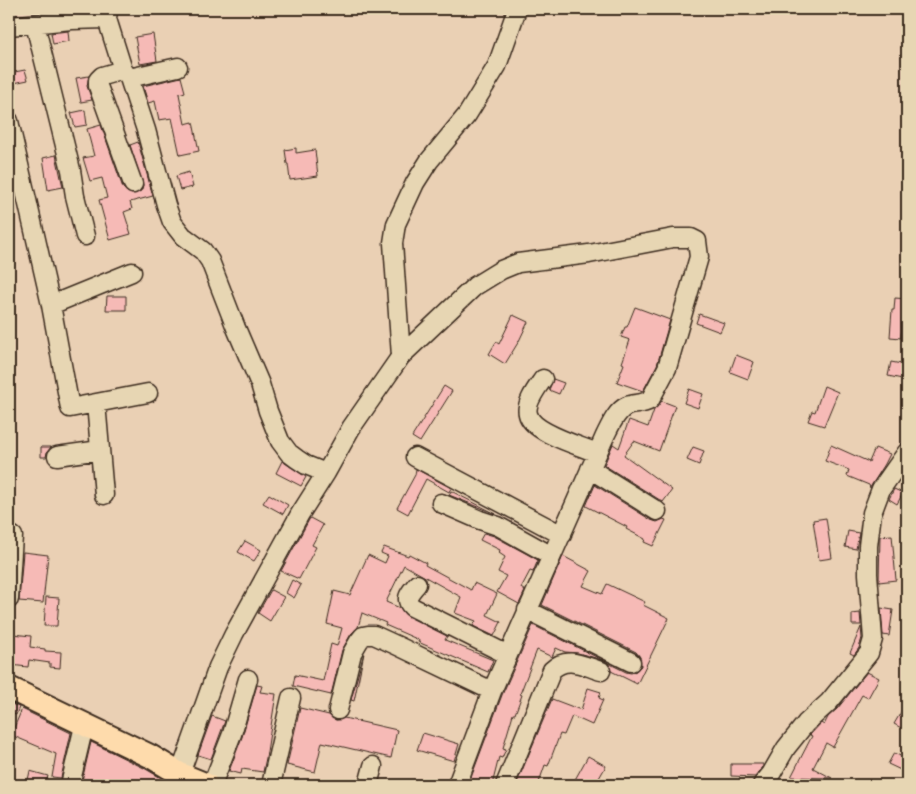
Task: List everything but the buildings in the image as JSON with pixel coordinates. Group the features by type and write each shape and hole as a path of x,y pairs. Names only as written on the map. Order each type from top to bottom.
{"main road":[{"path":"9,688 84,726 150,756 180,774 207,785"}],"street":[{"path":"401,356 393,242 396,224 415,183 429,161 467,115 497,66 517,9"},
{"path":"9,26 108,14 126,74 146,130 172,222 182,236 203,251 210,261 254,370 280,441 288,453 306,465 326,473"},
{"path":"35,24 71,170 85,236"},
{"path":"133,184 98,86 98,80 102,76 178,67"},
{"path":"9,121 52,306 70,408 148,393"},
{"path":"180,774 218,667 234,634 300,514 351,428 401,356 475,286 510,266 534,260 588,254 673,238 691,238 697,241 699,256 667,368 650,400 645,403 628,406 614,419 492,691 457,785"},
{"path":"52,306 132,272"},
{"path":"543,379 532,396 527,412 530,420 542,431 594,461 657,512"},
{"path":"96,403 104,495"},
{"path":"57,456 100,450"},
{"path":"762,785 771,774 786,748 806,723 829,702 869,653 873,639 868,574 868,546 872,513 881,489 907,452"},
{"path":"415,457 562,535"},
{"path":"441,503 498,526 552,556"},
{"path":"9,599 13,536"},
{"path":"417,584 407,597 407,601 412,607 508,655"},
{"path":"527,610 631,662"},
{"path":"338,710 352,653 363,636 368,635 374,635 492,691"},
{"path":"505,785 552,670 564,662 571,662 601,671"},
{"path":"212,785 232,734 248,679"},
{"path":"271,785 291,698"},
{"path":"70,785 84,726"},
{"path":"368,785 373,766"}]}
